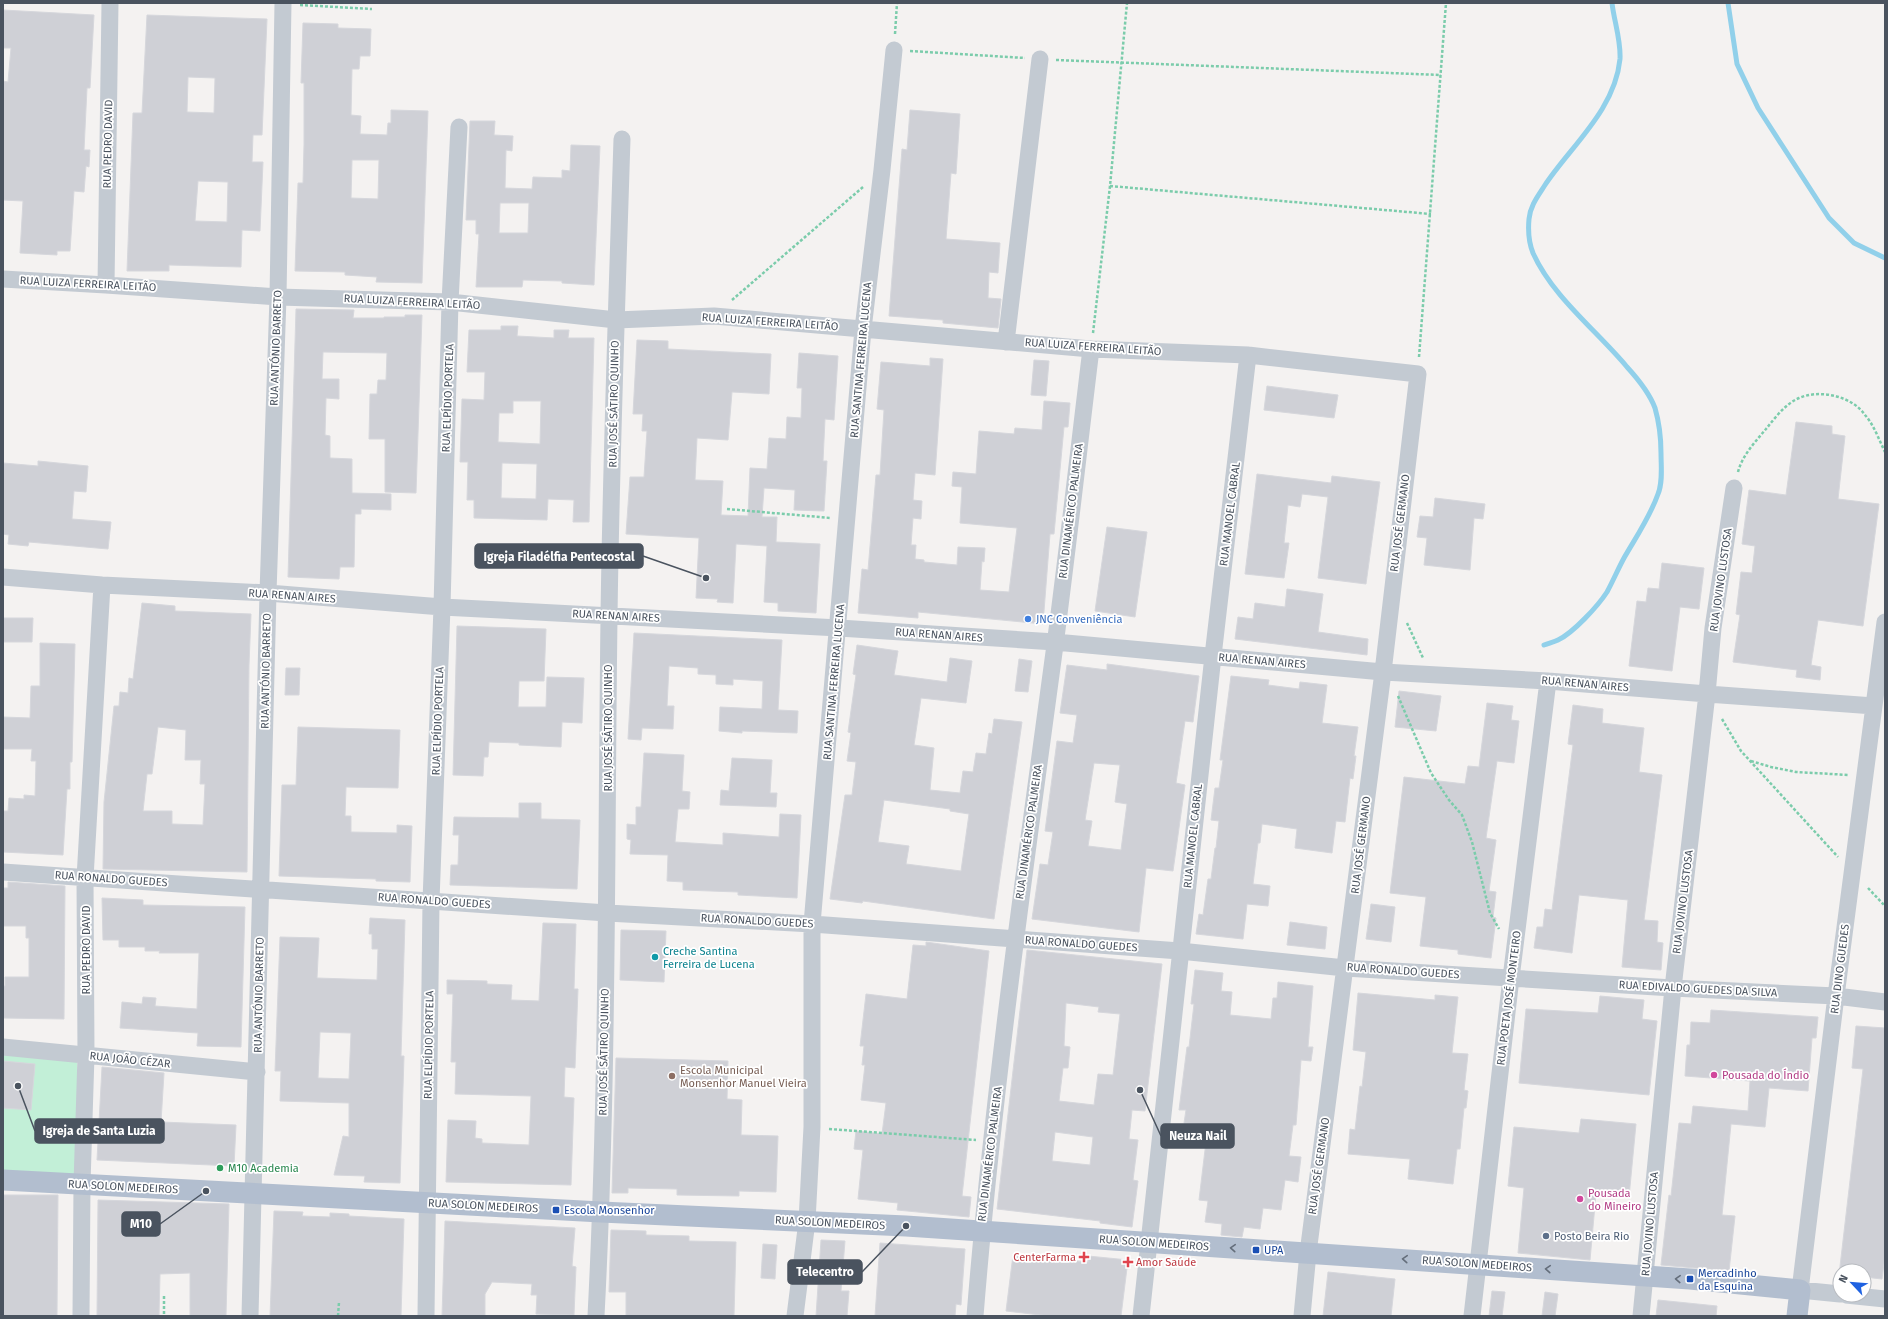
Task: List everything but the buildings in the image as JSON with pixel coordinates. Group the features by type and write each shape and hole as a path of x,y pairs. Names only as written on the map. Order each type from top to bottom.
{"main road":[{"name":"RUA SOLON MEDEIROS","path":"3,1180 427,1204 807,1221 982,1231 1478,1264 1800,1290"},
{"name":"RUA DINO GUEDES","path":"1797,1316 1800,1290"}],"street":[{"name":"RUA PEDRO DAVID","path":"106,285 110,3"},
{"name":"RUA ANTÓNIO BARRETO","path":"250,1316 268,594 278,297 279,3"},
{"name":"RUA SANTINA FERREIRA LUCENA","path":"795,1316 807,1221 812,1127 812,924 863,330 882,170 894,50"},
{"path":"1006,342 1040,59"},
{"name":"RUA ELPÍDIO PORTELA","path":"426,1316 431,901 442,607 450,302 459,127"},
{"name":"RUA JOSÉ SÁTIRO QUINHO","path":"596,1316 601,1212 607,913 609,616 622,140"},
{"name":"RUA LUIZA FERREIRA LEITÃO","path":"3,279 278,297 450,302 616,320 714,316 1091,349 1248,355 1418,374"},
{"name":"RUA DINAMÉRICO PALMEIRA","path":"974,1316 982,1231 1015,939 1055,642 1091,349"},
{"name":"RUA MANOEL CABRAL","path":"1141,1316 1180,951 1248,355"},
{"name":"RUA JOSÉ GERMANO","path":"1302,1316 1308,1253 1383,672 1418,374"},
{"name":"RUA JOVINO LUSTOSA","path":"1641,1316 1673,988 1707,694 1713,628 1734,488"},
{"name":"RUA RENAN AIRES","path":"3,577 102,585 268,594 442,607 838,628 1055,642 1383,672 1548,681 1874,706"},
{"name":"RUA PEDRO DAVID","path":"81,1316 82,1184 86,1055 85,878 102,585"},
{"name":"RUA DINO GUEDES","path":"1800,1290 1836,996 1885,622"},
{"name":"RUA POETA JOSÉ MONTEIRO","path":"1472,1316 1511,978 1548,681"},
{"name":"RUA RONALDO GUEDES","path":"3,872 607,913 812,924 1180,951 1345,968 1511,978"},
{"name":"RUA EDIVALDO GUEDES DA SILVA","path":"1511,978 1836,996 1885,1002"},
{"name":"RUA JOÃO CÉZAR","path":"3,1047 257,1072"},
{"path":"1800,1290 1832,1293"},
{"path":"1872,1298 1885,1299"}],"path":[{"path":"279,3 372,9"},
{"path":"897,3 894,50 1122,63 1441,76"},
{"path":"1091,349 1110,186 1127,3"},
{"path":"1418,374 1446,3"},
{"path":"714,316 882,170"},
{"path":"1110,186 1431,214"},
{"path":"1734,488 1739,467 1748,452 1785,408 1799,398 1814,395 1827,395 1850,400 1865,414 1885,452"},
{"path":"727,509 847,520"},
{"path":"1392,597 1411,631 1423,658 1438,675"},
{"path":"1383,672 1402,703 1431,773 1449,800 1462,815 1472,842 1490,914 1501,932 1515,947"},
{"path":"1707,694 1741,751 1852,873 1885,906"},
{"path":"1750,761 1796,772 1865,777"},
{"path":"812,1127 992,1141"},
{"path":"164,1296 164,1316"},
{"path":"338,1316 339,1302"}],"green space":[{"path":"3,1045 77,1054 79,1179 3,1175"}],"waterway":[{"path":"1544,645 1558,640 1571,632 1585,619 1603,598 1651,511 1660,489 1660,430 1655,408 1650,397 1631,372 1551,284 1533,253 1529,236 1530,214 1535,201 1555,170 1601,111 1610,95 1620,59 1612,3"},
{"path":"1728,3 1737,64 1758,108 1829,218 1854,243 1885,258"}],"place":[{"name":"Igreja Filadélfia Pentecostal","path":"706,578"},
{"name":"JNC Conveniência","path":"1028,619"},
{"name":"Creche Santina Ferreira de Lucena","path":"655,957"},
{"name":"Pousada do Índio","path":"1714,1075"},
{"name":"Escola Municipal Monsenhor Manuel Vieira","path":"672,1076"},
{"name":"Igreja de Santa Luzia","path":"18,1086"},
{"name":"Neuza Nail","path":"1140,1090"},
{"name":"M10 Academia","path":"220,1168"},
{"name":"M10","path":"206,1191"},
{"name":"Pousada do Mineiro","path":"1580,1199"},
{"name":"Escola Monsenhor","path":"556,1210"},
{"name":"Telecentro","path":"906,1226"},
{"name":"Posto Beira Rio","path":"1546,1236"},
{"name":"UPA","path":"1256,1250"},
{"name":"CenterFarma","path":"1084,1257"},
{"name":"Amor Saúde","path":"1128,1262"},
{"name":"Mercadinho da Esquina","path":"1690,1279"}]}
